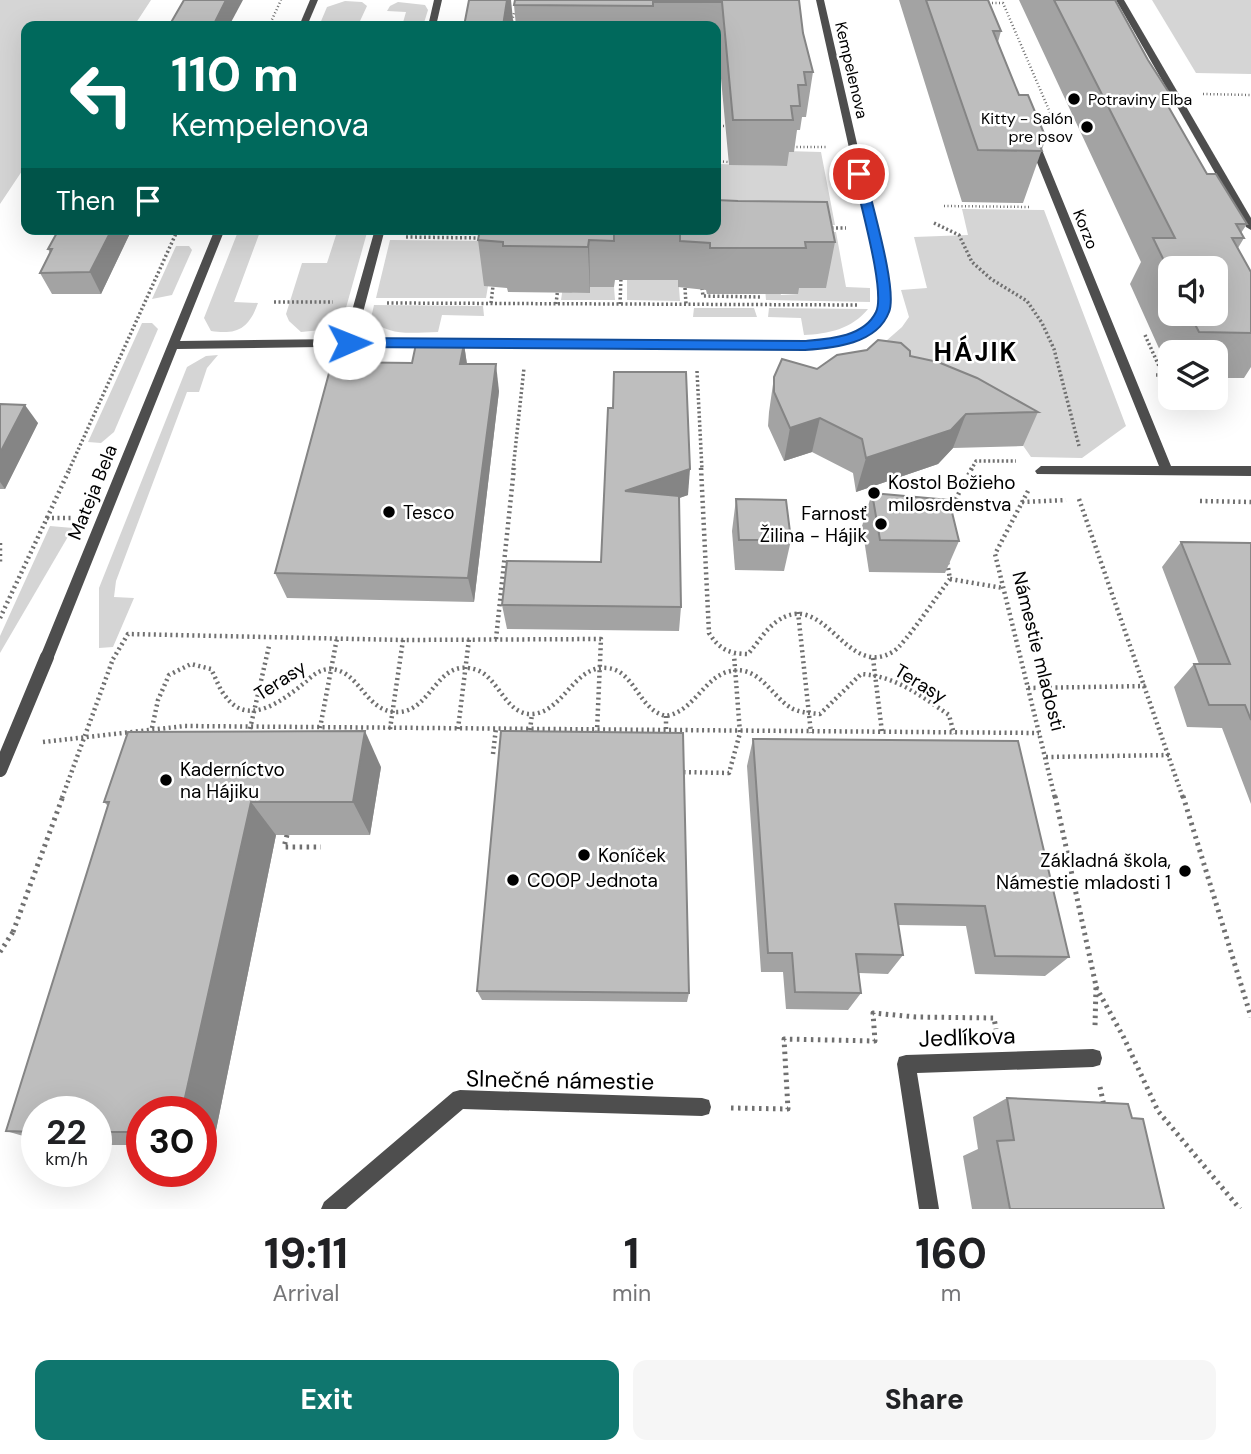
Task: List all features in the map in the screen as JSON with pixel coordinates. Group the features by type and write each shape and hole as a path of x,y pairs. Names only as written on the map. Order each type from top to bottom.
{"street":[{"path":"305,21 314,0"},
{"path":"433,21 438,0"},
{"name":"Kempelenova","path":"820,0 885,287 884,305"},
{"path":"1120,0 1251,227"},
{"name":"Korzo","path":"1029,131 1166,469"},
{"name":"Mateja Bela","path":"0,770 218,235"},
{"path":"349,343 378,235"},
{"path":"173,345 839,343 869,329 884,311 884,305"},
{"path":"1041,471 1251,471"},
{"name":"Jedlíkova","path":"929,1209 906,1064 1094,1058"},
{"name":"Slnečné námestie","path":"331,1209 460,1099 702,1107"}],"path":[{"path":"271,21 281,0"},
{"path":"512,21 514,13"},
{"path":"721,93 740,93"},
{"path":"1174,94 1251,95"},
{"path":"721,126 743,126"},
{"path":"721,161 728,162"},
{"path":"944,206 1060,207"},
{"path":"934,223 959,235 972,262 991,279 1027,301 1042,323 1054,349 1086,470"},
{"path":"820,229 872,228"},
{"path":"0,618 175,235"},
{"path":"422,235 486,238"},
{"path":"620,304 621,274"},
{"path":"491,303 493,286"},
{"path":"556,304 558,286"},
{"path":"685,288 686,304"},
{"path":"702,288 703,296 761,297"},
{"path":"760,288 762,304"},
{"path":"274,302 884,305"},
{"path":"496,639 527,343"},
{"path":"696,345 709,634 718,648 727,654 748,654 778,620 798,612 814,616 850,650 873,658 894,650 950,579"},
{"path":"945,520 976,461 1030,462 1041,471"},
{"name":"Námestie mladosti","path":"1041,471 1021,502 995,554 1045,757 1096,986 1094,1058 1107,1121"},
{"path":"1079,499 1170,755 1251,1017"},
{"path":"47,518 102,517"},
{"path":"0,543 0,563"},
{"path":"945,555 950,579"},
{"path":"950,579 1003,588"},
{"path":"798,612 811,733"},
{"path":"0,952 13,932 113,659 128,634 403,640 601,639 597,731"},
{"path":"320,728 337,638"},
{"path":"458,729 469,639"},
{"path":"390,729 403,640"},
{"path":"250,729 269,646"},
{"path":"665,772 729,773 740,733 734,655"},
{"path":"873,658 882,732"},
{"name":"Terasy","path":"152,728 158,700 169,675 191,664 211,668 229,701 241,710 263,711 322,670 333,669 343,671 350,677 379,709 393,713"},
{"path":"393,713 407,711 419,703 440,677 453,669 466,667 481,672 516,709 532,714 547,711 582,678 600,667 613,668 621,673 651,710 666,716 676,714 718,676 736,670 748,672 789,708 808,715"},
{"name":"Terasy","path":"808,715 820,714 861,674 875,674 903,685 949,715 954,734"},
{"path":"1028,688 1146,686"},
{"path":"530,730 532,714"},
{"path":"666,716 666,732"},
{"path":"39,743 185,726 250,729 496,728 740,733 1039,733"},
{"path":"493,754 496,728"},
{"path":"1045,757 1170,755"},
{"path":"287,835 284,847 321,847"},
{"path":"1096,986 1158,1111 1240,1209"},
{"path":"702,1107 788,1109 784,1039 875,1041 873,1013 974,1018"}],"shaded area":[{"path":"0,0 151,0 137,21 21,21 21,172 0,204"},
{"path":"1152,0 1251,0 1251,74 1196,73"},
{"path":"345,1 362,2 367,6 360,21 321,21 327,7"},
{"path":"398,2 425,5 428,10 425,21 403,21 406,12 387,11"},
{"path":"785,151 821,152 835,225 721,225 721,164 786,166"},
{"path":"962,209 1044,210 1126,426 1082,458 1031,457 994,404 878,348 902,327 909,317 901,290 927,288 914,237 968,235"},
{"path":"761,232 836,232 846,287 870,288 870,302 766,300 765,288 779,288 781,295 798,294 797,288 826,288"},
{"path":"237,235 259,235 234,302 258,303 251,318 241,328 228,332 211,331 204,318"},
{"path":"336,235 366,235 344,315 321,330 301,332 289,321 286,314 302,263 327,263"},
{"path":"390,240 494,241 485,286 488,286 486,298 376,298"},
{"path":"176,246 189,246 192,250 172,295 152,299"},
{"path":"627,274 646,280 678,274 680,301 627,300"},
{"path":"563,287 573,293 589,293 590,287 614,287 615,300 561,300"},
{"path":"374,305 483,306 484,316 442,315 438,332 402,332 385,329 371,318"},
{"path":"694,308 754,308 757,317 693,317"},
{"path":"769,308 868,309 847,326 804,335 801,318 768,317"},
{"path":"142,323 152,323 158,329 114,432 101,443 88,442"},
{"path":"218,355 207,368 199,392 187,392 116,581 114,597 134,598 113,647 99,648 99,588 187,367 206,356"},
{"path":"50,526 73,528 0,653 0,636"}],"building":[{"path":"184,0 226,0 216,21 172,21"},
{"path":"469,0 507,0 504,21 465,21"},
{"path":"515,0 799,0 803,33 813,72 804,72 806,85 798,85 800,106 791,106 793,120 733,120 722,2 653,2 653,6 514,5"},
{"path":"926,0 988,0 1001,31 993,31 1019,95 1028,95 1046,138 1037,138 1042,151 978,150"},
{"path":"1054,0 1115,0 1173,99 1164,99 1207,174 1216,174 1247,224 1236,224 1244,238 1232,238 1251,272 1251,333 1199,332 1196,326 1228,326 1228,256 1162,256 1153,238 1175,238"},
{"path":"721,200 827,202 835,242 805,242 806,248 710,248 710,243 680,241 680,235 721,235"},
{"path":"56,235 109,235 90,272 40,273 52,249 48,249"},
{"path":"479,235 614,235 614,241 589,240 588,247 503,246 503,242 478,240"},
{"path":"878,340 901,343 910,351 910,356 938,362 977,378 1038,412 966,414 951,430 866,458 862,439 820,418 790,428 774,392 774,377 782,359 817,369 837,355 867,350"},
{"path":"416,344 464,344 460,364 496,364 468,578 275,573 332,362 412,363"},
{"path":"614,372 686,372 690,469 625,491 679,496 681,607 502,605 507,561 601,562 608,408 613,408"},
{"path":"0,404 25,405 0,453"},
{"path":"872,493 949,500 959,541 880,540"},
{"path":"736,499 786,500 791,540 739,540"},
{"path":"1181,542 1251,543 1251,720 1245,705 1209,705 1194,664 1230,664"},
{"path":"365,731 353,802 251,802 185,1096 126,1096 126,1132 112,1132 112,1096 21,1096 21,1131 6,1131 109,802 104,802 128,732"},
{"path":"501,731 683,733 689,993 477,991"},
{"path":"753,739 1018,741 1069,957 995,956 985,906 895,904 903,955 856,954 861,993 795,992 792,953 768,953"},
{"path":"1007,1098 1128,1104 1132,1118 1143,1119 1164,1209 1010,1209 997,1141 1014,1140"}],"place":[{"name":"Potraviny Elba","path":"1074,99"},
{"name":"Kitty - Salón pre psov","path":"1087,127"},
{"name":"Kostol Božieho milosrdenstva","path":"874,493"},
{"name":"Tesco","path":"389,512"},
{"name":"Farnosť Žilina - Hájik","path":"881,524"},
{"name":"Kaderníctvo na Hájiku","path":"166,780"},
{"name":"Koníček","path":"584,855"},
{"name":"Základná škola, Námestie mladosti 1","path":"1185,871"},
{"name":"COOP Jednota","path":"513,880"}],"district":[{"name":"HÁJIK","path":"976,352"}],"route":[{"path":"349,343 839,343 869,329 884,311 885,287 859,174"}]}
